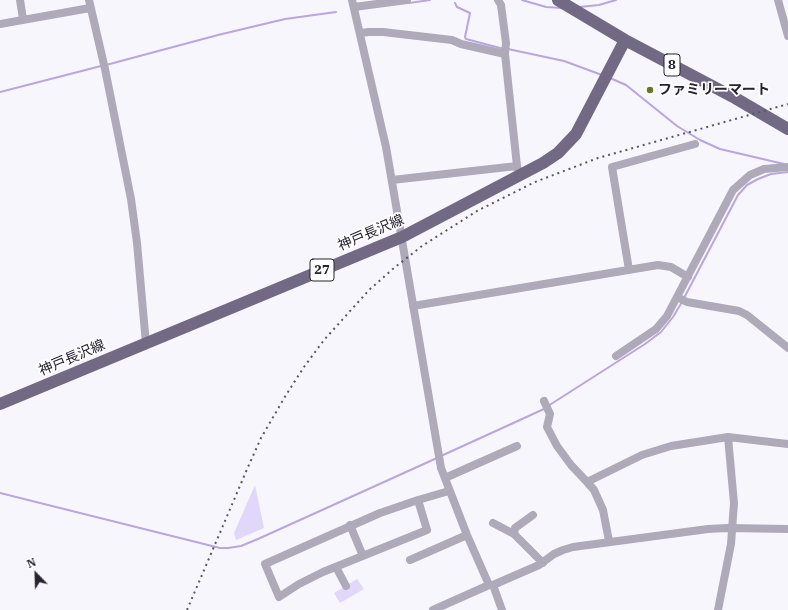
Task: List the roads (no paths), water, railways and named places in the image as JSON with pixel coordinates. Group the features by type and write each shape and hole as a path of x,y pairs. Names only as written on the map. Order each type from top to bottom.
{"main road":[{"name":"8","path":"562,1 625,40 729,95 788,129"},
{"name":"神戸長沢線","path":"0,404 402,237 518,172 544,163 558,153 576,134 625,40"}],"street":[{"path":"20,0 23,19"},
{"path":"407,0 353,3 383,132 440,462 444,478 467,535 502,610"},
{"path":"392,180 518,172 501,5 498,0"},
{"path":"778,0 788,36"},
{"path":"0,24 89,4 105,67 129,188 136,235 146,344"},
{"path":"360,33 383,32 452,40 460,44 505,50"},
{"path":"629,270 612,167 694,144"},
{"path":"616,356 656,329 667,316 678,298 733,190 750,175 764,169 786,167"},
{"path":"413,306 658,265 671,267 688,277"},
{"path":"678,298 687,302 739,311 747,315 788,348"},
{"path":"544,401 550,414 547,427 557,446 571,465 594,490 603,510 609,542"},
{"path":"587,482 642,455 671,446 728,437 788,444"},
{"path":"718,610 731,544 734,503 728,437"},
{"path":"444,478 517,446"},
{"path":"418,500 427,530 336,567 299,584 279,598 264,564 380,512 418,500 449,491"},
{"path":"514,534 515,528 533,515"},
{"path":"493,523 514,534 543,562"},
{"path":"350,525 363,556"},
{"path":"433,610 446,607 490,585 543,562 563,550 573,547 708,529 788,528"},
{"path":"410,560 467,535"},
{"path":"336,567 346,586"}],"waterway":[{"path":"409,3 430,0"},
{"path":"522,0 546,7 562,8"},
{"path":"579,7 599,5 616,0"},
{"path":"455,3 457,7 470,13 465,37 466,39 504,49"},
{"path":"106,65 285,19 336,12"},
{"path":"508,49 564,61 602,75"},
{"path":"0,92 101,66"},
{"path":"610,78 626,85 677,126 700,140 720,149 784,164"},
{"path":"684,298 738,195 747,185 758,179 771,174 788,172"},
{"path":"548,406 645,344 661,332 673,317 682,302"},
{"path":"441,456 544,409"},
{"path":"0,493 220,548 228,548 241,546 258,539 437,458"}],"railway":[{"path":"187,610 261,438 286,395 324,340 369,290 394,268 422,246 477,211 535,182 598,158 788,104"}],"place":[{"name":"ファミリーマート","path":"650,90"}]}
